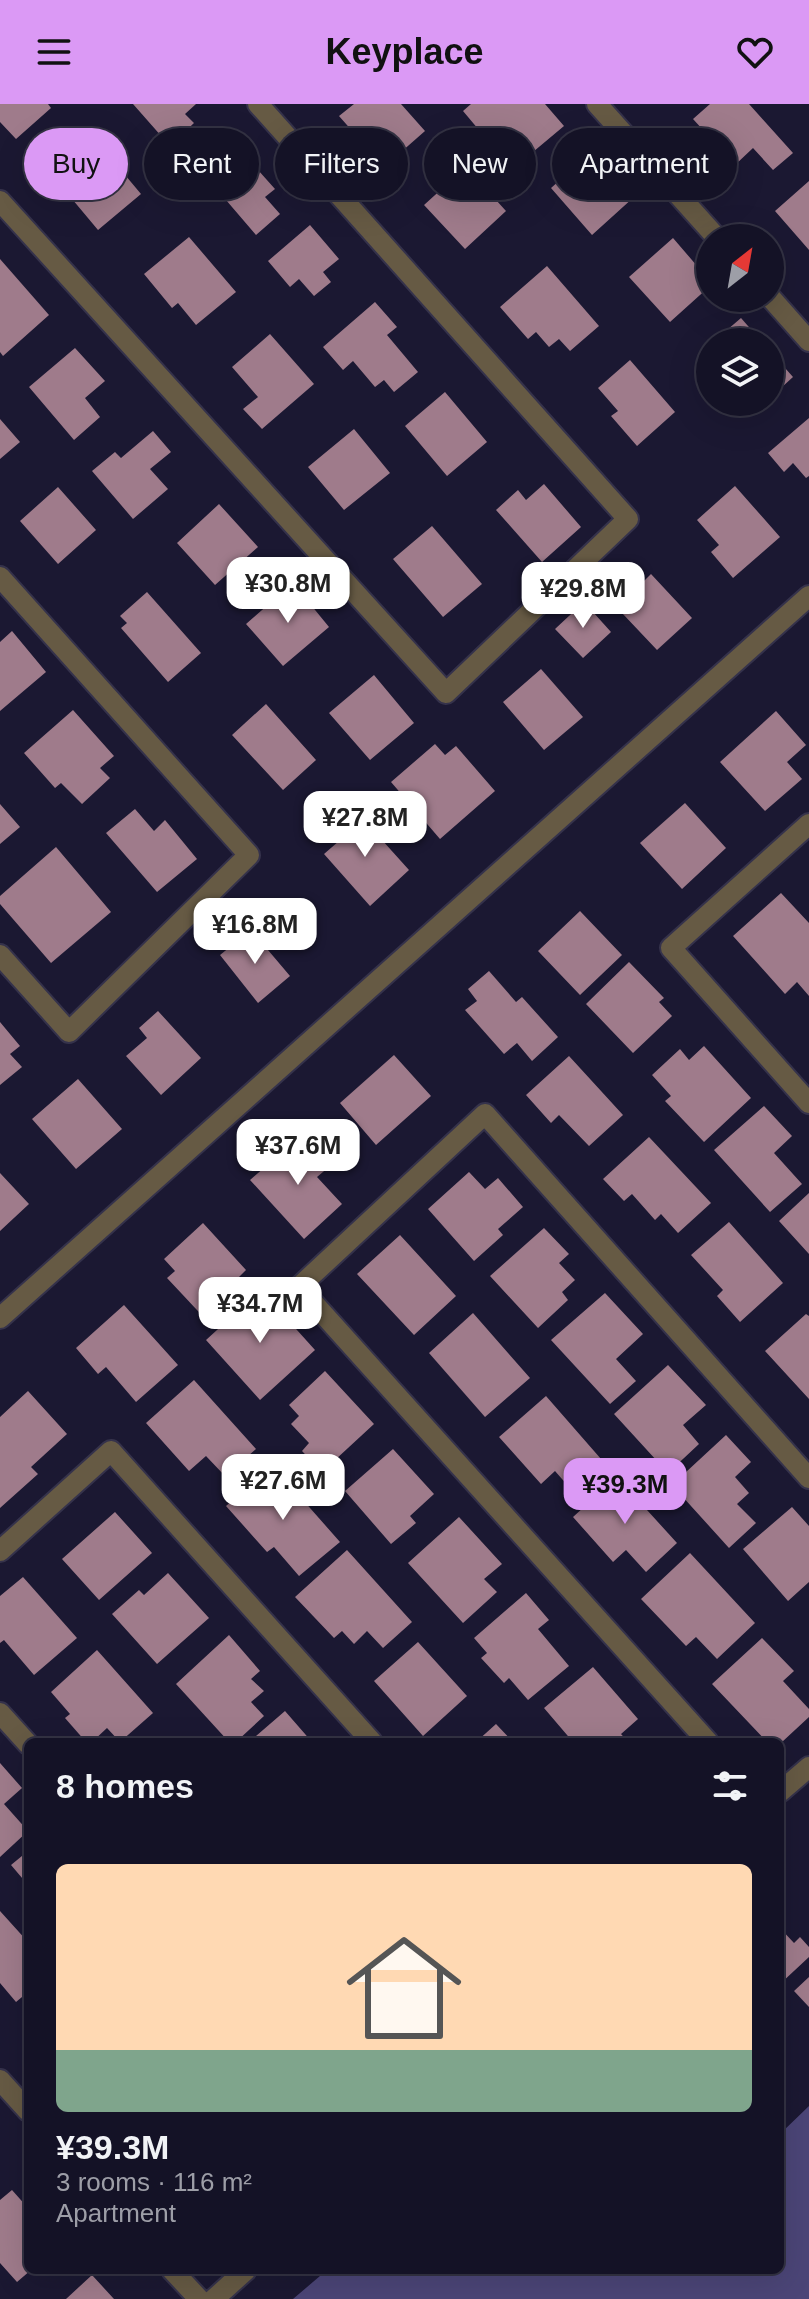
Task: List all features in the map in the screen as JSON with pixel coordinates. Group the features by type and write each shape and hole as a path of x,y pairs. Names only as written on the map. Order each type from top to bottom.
{"street":[{"path":"0,201 446,693 628,519 258,104"},
{"path":"597,104 704,224"},
{"path":"783,312 809,341"},
{"path":"0,577 249,855 69,1032 0,955"},
{"path":"0,1318 809,596"},
{"path":"809,824 671,948 809,1103"},
{"path":"704,1738 299,1287 485,1114 809,1478"},
{"path":"0,1551 111,1451 368,1738"},
{"path":"0,1713 24,1740"},
{"path":"784,1789 809,1767"},
{"path":"0,2080 24,2107"},
{"path":"176,2274 199,2299"},
{"path":"214,2299 242,2274"}],"shaded area":[{"path":"809,2106 809,2299 293,2299 322,2274 784,2274 784,2130"}],"building":[{"path":"0,104 48,104 51,108 28,128 24,128 16,139 0,122"},
{"path":"133,104 196,104 185,114 194,123 189,128 154,128"},
{"path":"354,104 401,104 424,132 408,146 408,128 350,128 339,116"},
{"path":"471,104 545,104 564,126 552,128 552,136 536,149 536,128 477,128 463,111"},
{"path":"710,104 749,104 793,153 773,170 753,148 737,163 737,128 701,128 693,119"},
{"path":"259,171 275,189 265,197 280,214 256,235 226,200 259,200"},
{"path":"128,178 141,194 98,230 73,200 128,200"},
{"path":"809,181 809,250 775,211"},
{"path":"430,200 496,200 506,211 465,249 424,205"},
{"path":"561,200 631,200 592,235"},
{"path":"310,225 339,259 323,272 331,282 314,296 299,279 290,287 268,261"},
{"path":"189,237 236,292 196,325 178,303 172,308 144,274"},
{"path":"673,238 696,265 696,299 670,322 629,277"},
{"path":"0,259 49,315 3,356 0,352"},
{"path":"547,266 599,326 570,351 559,339 549,347 536,332 528,339 500,307"},
{"path":"375,302 397,327 387,335 418,372 394,392 384,380 375,387 353,361 343,370 323,347"},
{"path":"741,318 750,328 729,328"},
{"path":"270,334 314,384 262,429 243,409 258,397 232,367"},
{"path":"75,348 105,381 85,398 100,417 74,440 29,387"},
{"path":"630,360 675,412 637,446 611,416 618,411 598,388"},
{"path":"784,367 793,377 784,385"},
{"path":"445,392 487,442 447,476 405,426"},
{"path":"809,418 809,476 806,478 793,463 784,472 768,453"},
{"path":"0,419 20,442 0,459"},
{"path":"354,429 390,473 344,510 308,467"},
{"path":"153,431 171,452 150,469 168,489 133,519 92,471 115,452 121,458"},
{"path":"544,484 581,527 542,562 496,510 518,490 526,500"},
{"path":"735,486 780,537 733,578 711,552 719,545 697,520"},
{"path":"58,487 96,530 58,564 20,521"},
{"path":"219,504 258,547 215,585 177,543"},
{"path":"432,526 482,584 443,617 393,559"},
{"path":"651,574 692,618 657,650 622,613 635,601 630,595"},
{"path":"293,583 329,627 283,666 246,624"},
{"path":"147,592 201,653 168,682 121,628 127,623 120,616"},
{"path":"584,602 611,632 583,658 555,629"},
{"path":"12,631 46,672 0,711 0,642"},
{"path":"541,669 583,717 544,750 503,702"},
{"path":"374,675 414,723 370,760 329,713"},
{"path":"266,704 316,760 283,790 232,735"},
{"path":"73,710 114,756 100,768 110,778 82,804 61,783 55,788 24,753"},
{"path":"776,711 806,745 787,762 802,779 765,811 720,762"},
{"path":"435,744 445,755 456,746 495,791 440,839 391,782"},
{"path":"685,803 726,848 682,889 640,843"},
{"path":"0,804 20,827 0,844"},
{"path":"135,809 154,831 165,820 197,859 157,892 106,833"},
{"path":"355,810 409,870 370,906 324,854 339,841 330,832"},
{"path":"56,847 111,912 51,963 0,904 0,896"},
{"path":"781,893 809,923 809,996 797,982 785,994 733,936"},
{"path":"580,911 622,955 580,995 538,951"},
{"path":"251,930 290,976 258,1003 220,955"},
{"path":"629,962 664,998 659,1002 672,1016 633,1053 586,1004"},
{"path":"489,971 516,1002 522,997 558,1037 532,1061 517,1043 504,1054 465,1010 477,1001 468,989"},
{"path":"158,1011 201,1058 161,1095 126,1056 147,1038 139,1028"},
{"path":"0,1022 20,1046 10,1054 22,1067 0,1085"},
{"path":"704,1046 751,1098 704,1142 665,1101 671,1096 652,1075 680,1049 689,1060"},
{"path":"394,1055 431,1096 376,1145 340,1103"},
{"path":"569,1056 623,1115 589,1146 559,1115 551,1123 526,1095"},
{"path":"78,1079 122,1129 76,1169 32,1119"},
{"path":"764,1106 792,1136 774,1153 802,1184 770,1212 714,1150"},
{"path":"302,1135 330,1166 317,1177 342,1204 304,1239 250,1180"},
{"path":"649,1137 711,1203 678,1233 661,1214 655,1220 632,1194 624,1201 603,1179"},
{"path":"469,1172 485,1189 498,1178 523,1207 498,1229 503,1235 474,1261 428,1209"},
{"path":"0,1173 29,1204 0,1231"},
{"path":"809,1193 809,1254 779,1221"},
{"path":"729,1222 783,1283 740,1322 717,1296 723,1290 691,1255"},
{"path":"203,1223 246,1270 238,1278 249,1290 211,1325 167,1278 175,1271 164,1259"},
{"path":"544,1228 569,1254 559,1263 575,1280 562,1292 568,1300 538,1328 490,1276"},
{"path":"400,1235 456,1296 414,1335 357,1274"},
{"path":"261,1290 315,1350 260,1400 206,1340"},
{"path":"605,1293 643,1334 616,1359 636,1381 610,1404 551,1340"},
{"path":"124,1305 178,1365 136,1402 106,1367 98,1374 76,1348"},
{"path":"473,1313 530,1378 485,1417 429,1353"},
{"path":"806,1314 809,1316 809,1399 765,1351"},
{"path":"668,1365 706,1405 683,1425 699,1444 668,1473 614,1414"},
{"path":"325,1371 374,1424 322,1472 302,1451 309,1443 291,1424 299,1416 289,1405"},
{"path":"194,1380 256,1449 225,1476 206,1456 189,1471 146,1423"},
{"path":"28,1391 67,1434 31,1467 38,1474 0,1508 0,1417"},
{"path":"546,1396 601,1459 569,1487 555,1471 541,1484 499,1437"},
{"path":"726,1435 751,1462 735,1477 749,1493 737,1504 756,1523 729,1548 672,1485"},
{"path":"393,1449 434,1494 410,1516 416,1523 391,1544 345,1491"},
{"path":"273,1466 340,1542 299,1576 274,1547 267,1552 226,1506"},
{"path":"617,1477 677,1543 646,1572 626,1550 613,1562 573,1517"},
{"path":"792,1507 809,1526 809,1582 788,1601 743,1549"},
{"path":"115,1512 152,1553 99,1600 62,1559"},
{"path":"459,1517 502,1564 484,1579 497,1592 463,1623 408,1563"},
{"path":"347,1550 412,1622 383,1648 367,1631 354,1644 342,1631 334,1638 295,1597"},
{"path":"690,1553 755,1623 717,1659 696,1637 686,1646 641,1599"},
{"path":"168,1573 209,1618 157,1664 112,1614 139,1590 144,1595"},
{"path":"23,1577 77,1638 34,1675 4,1640 0,1643 0,1596"},
{"path":"526,1593 549,1620 538,1629 569,1666 528,1700 509,1678 504,1683 481,1658 487,1653 474,1638"},
{"path":"229,1635 260,1671 251,1679 264,1691 251,1702 264,1716 240,1738 225,1738 176,1684"},
{"path":"762,1638 794,1671 783,1681 809,1709 809,1717 784,1740 763,1738 712,1684"},
{"path":"418,1642 467,1696 423,1736 374,1681"},
{"path":"97,1650 153,1713 125,1738 116,1738 107,1728 96,1738 82,1738 65,1718 70,1714 51,1692"},
{"path":"593,1667 638,1719 621,1734 624,1738 570,1738 544,1708"},
{"path":"285,1711 309,1738 254,1738"},
{"path":"496,1724 509,1738 480,1738"},
{"path":"0,1763 22,1788 4,1804 24,1826 24,1835 0,1857"},
{"path":"24,1854 24,1880 11,1865"},
{"path":"0,1911 24,1938 24,1995 16,2002 0,1983"},
{"path":"784,1932 794,1943 800,1937 809,1947 809,1957 784,1980"},
{"path":"809,1977 809,2007 794,1991"},
{"path":"12,2190 24,2204 26,2274 17,2282 0,2263 0,2200"},
{"path":"92,2275 114,2299 66,2299"}]}
